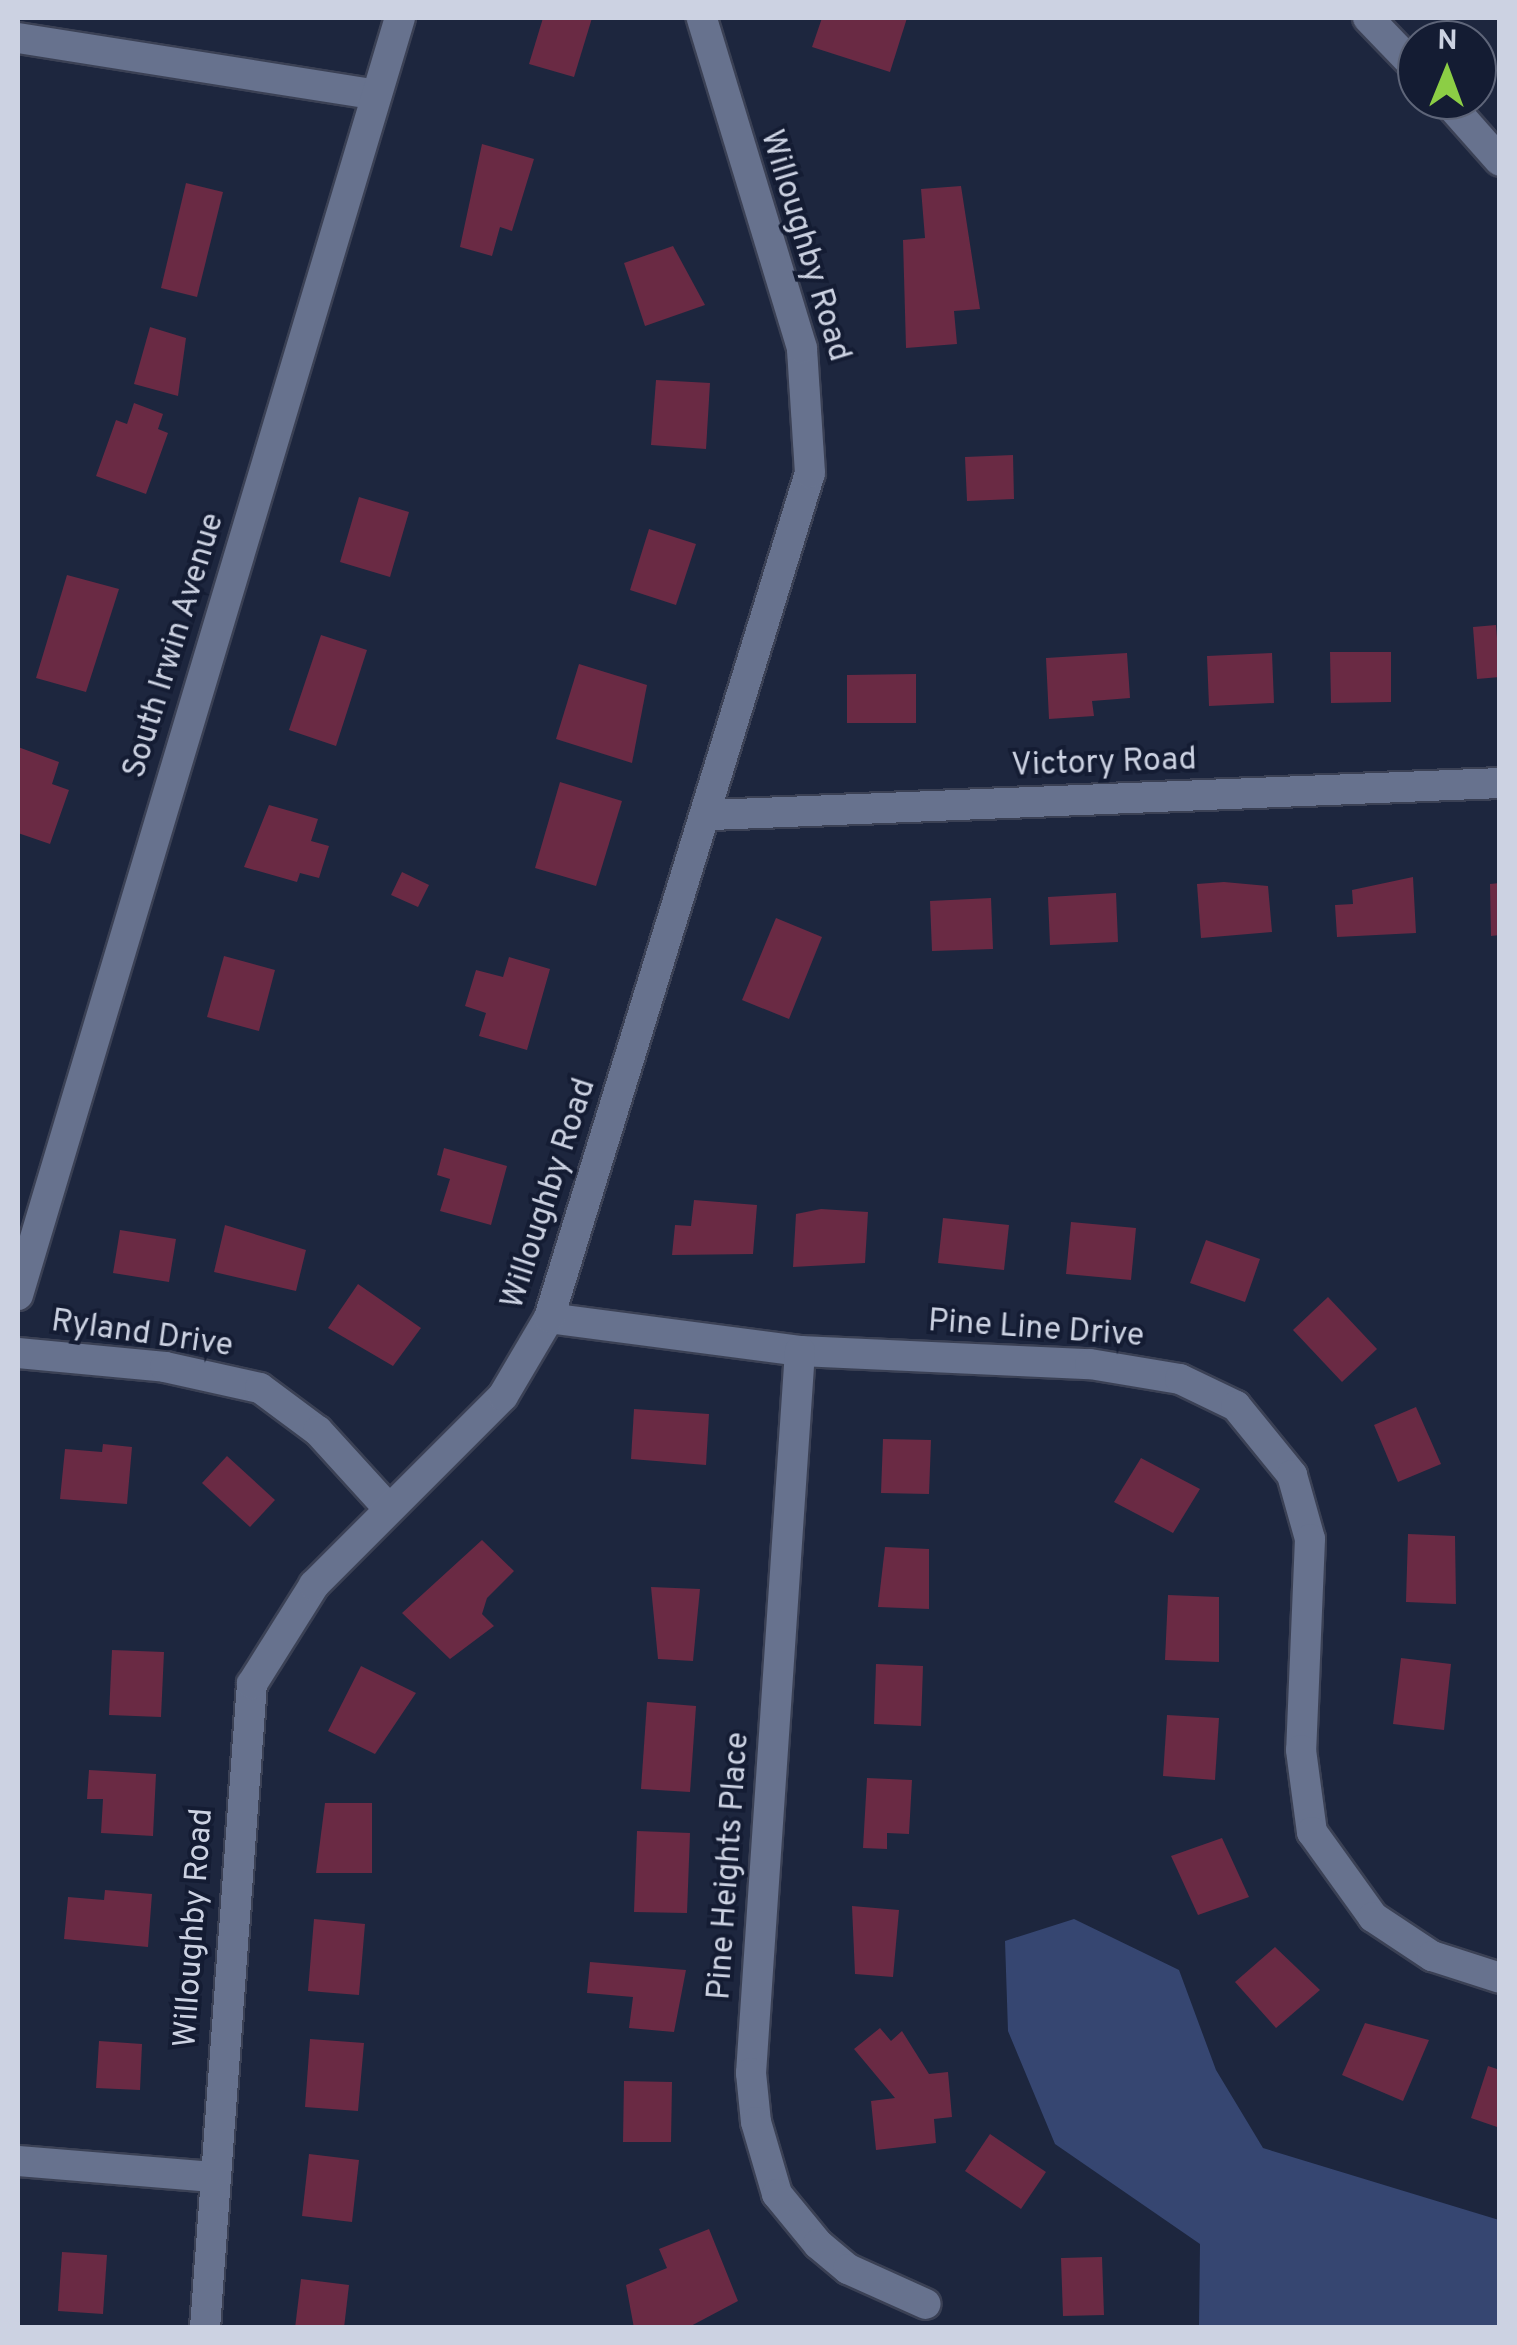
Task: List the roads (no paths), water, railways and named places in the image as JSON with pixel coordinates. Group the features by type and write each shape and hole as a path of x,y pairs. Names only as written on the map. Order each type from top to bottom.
{"street":[{"name":"South Irwin Avenue","path":"18,1295 400,18"},
{"name":"Willoughby Road","path":"205,2328 252,1684 305,1597 388,1508 504,1396 549,1318 711,815 810,473 813,436 788,295 702,18"},
{"path":"1368,18 1397,48"},
{"path":"18,38 377,95"},
{"path":"1464,120 1500,161"},
{"name":"Victory Road","path":"711,815 1500,783"},
{"name":"Pine Line Drive","path":"549,1318 800,1352 1146,1372 1212,1392 1257,1424 1292,1476 1310,1539 1301,1750 1312,1832 1348,1894 1372,1916 1432,1956 1500,1978"},
{"name":"Pine Heights Place","path":"800,1352 751,2073 756,2122 777,2194 818,2244 926,2304"},
{"name":"Ryland Drive","path":"18,1353 165,1367 260,1388 318,1431 388,1508"},
{"path":"18,2161 214,2177"}]}
